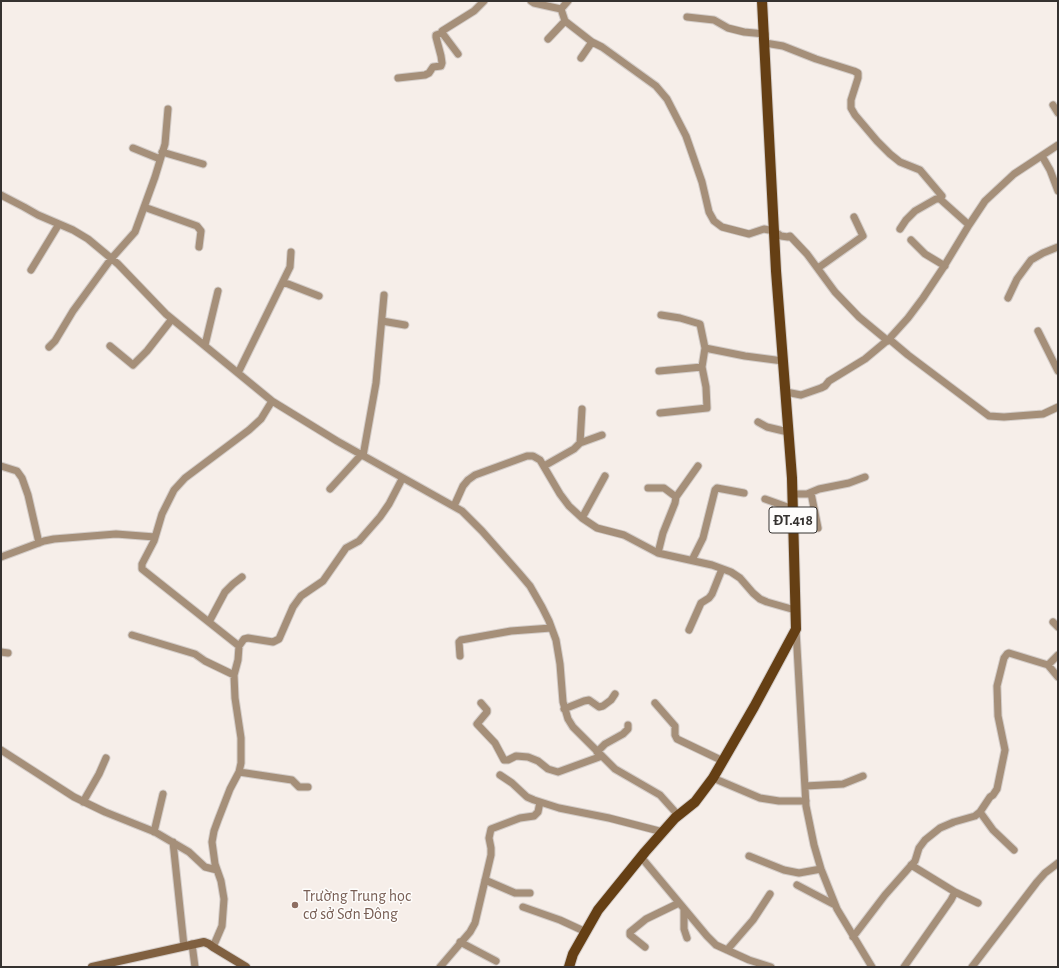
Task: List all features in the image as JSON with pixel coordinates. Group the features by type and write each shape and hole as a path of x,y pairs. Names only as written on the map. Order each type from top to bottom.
{"main road":[{"name":"ĐT.418","path":"762,1 774,231 793,509 796,629"},
{"path":"569,967 573,954 598,910 641,857 678,815 695,802 713,778 754,708 796,629"}],"street":[{"path":"398,78 425,75 429,73 433,67 441,66 441,56 436,35 442,33 445,29 474,11 484,1"},
{"path":"530,1 561,9"},
{"path":"561,9 568,1"},
{"path":"561,9 565,21 592,42 602,46 656,86 667,99 686,136 702,182 709,212 714,221 722,227 749,234 764,229 774,231 780,236 790,236 807,254 835,292 860,317 989,416 1004,418 1043,414 1058,407"},
{"path":"687,17 714,20 728,28 765,38 816,59 858,73 858,78 851,100 851,108 855,115 872,136 890,154 900,162 920,170 942,196 940,199"},
{"path":"548,39 565,21"},
{"path":"442,33 458,54"},
{"path":"581,58 592,42"},
{"path":"1053,105 1058,113"},
{"path":"49,347 55,341 73,311 111,259 135,232 165,144 168,109"},
{"path":"786,392 801,395 825,386 829,381 865,359 888,340 912,313 945,266 968,225 988,197 1014,174 1058,145"},
{"path":"133,148 160,159"},
{"path":"162,152 203,164"},
{"path":"1042,156 1050,170 1058,191"},
{"path":"1,195 24,206 38,216 74,230 88,239 111,259 172,319 272,401 362,455 462,511 482,531 530,586 542,607 556,640 564,709 573,727 615,769 660,795 678,815"},
{"path":"900,229 915,211 936,199 940,199"},
{"path":"940,199 968,225"},
{"path":"144,207 197,226 201,231 199,247"},
{"path":"818,268 863,236 854,217"},
{"path":"31,270 59,224"},
{"path":"911,240 925,254 945,266"},
{"path":"1008,298 1017,278 1031,260 1058,247"},
{"path":"238,374 290,267 291,252"},
{"path":"283,282 319,296"},
{"path":"205,345 218,291"},
{"path":"330,490 362,455 376,383 384,295"},
{"path":"660,413 707,408 706,387 702,368 704,348 700,324 680,318 661,315"},
{"path":"110,346 133,365 147,352 172,319"},
{"path":"382,321 405,326"},
{"path":"1038,331 1058,371"},
{"path":"704,348 783,361"},
{"path":"659,371 702,368"},
{"path":"239,646 142,569 142,564 155,537 162,514 174,490 185,478 257,423 272,401"},
{"path":"580,443 582,409"},
{"path":"758,422 767,427 788,432"},
{"path":"544,466 574,450 580,443 602,435"},
{"path":"454,506 463,486 468,480 480,472 527,456 533,456 540,460 560,494 569,506 582,518 597,528 624,535 658,553 692,560 735,574 749,586 757,597 764,601 795,610"},
{"path":"1,466 17,471 22,478 28,495 39,543"},
{"path":"658,553 663,533 676,503 676,497 698,466"},
{"path":"582,518 605,476"},
{"path":"792,494 807,494 819,489 849,483 865,477"},
{"path":"213,947 220,933 223,916 223,890 212,852 212,842 214,831 225,801 239,772 241,753 241,738 235,698 234,675 238,660 239,646 244,639 248,638 267,642 276,641 279,639 293,607 302,596 323,581 346,548 359,541 380,517 389,504 402,478"},
{"path":"648,488 664,488 676,497"},
{"path":"692,560 703,538 715,490 717,488 744,493"},
{"path":"811,493 818,528"},
{"path":"765,499 793,509"},
{"path":"1,557 54,539 116,534 155,537"},
{"path":"689,630 701,603 712,594 722,569"},
{"path":"209,622 226,592 242,577"},
{"path":"460,656 459,642 461,640 511,631 551,628"},
{"path":"796,629 806,801 814,845 835,906 868,966"},
{"path":"132,635 195,654 205,661 234,675"},
{"path":"853,937 885,895 915,860 925,840 940,828 975,816 980,812 990,797 998,789 1005,750 998,716 997,686 1004,658 1007,654 1048,665 1058,677"},
{"path":"1048,665 1058,655"},
{"path":"564,709 584,700 589,700 599,707 611,700 615,694"},
{"path":"481,703 487,712 477,724 496,743 504,760 508,760 516,756 528,757 538,760 548,769 558,772 599,754 605,744 623,734 628,726"},
{"path":"655,703 675,726 675,735 677,739 723,761"},
{"path":"1,750 83,802 154,832 189,852 205,867 217,870"},
{"path":"83,802 99,774 106,758"},
{"path":"239,772 292,780 299,787 308,787"},
{"path":"500,775 512,783 527,797 540,802 559,808 609,818 663,832"},
{"path":"805,786 843,784 863,776"},
{"path":"713,778 760,798 806,801"},
{"path":"154,832 163,794"},
{"path":"440,967 470,932 474,922 491,855 489,838 491,829 520,818 534,816 538,812 540,802"},
{"path":"980,812 993,830 1014,850"},
{"path":"173,842 188,945 195,967"},
{"path":"749,856 777,867 799,873 821,869"},
{"path":"641,857 716,945 772,967"},
{"path":"972,967 1037,882 1045,873 1058,863"},
{"path":"911,865 955,892 978,903"},
{"path":"485,880 515,892 530,893"},
{"path":"797,885 835,906"},
{"path":"904,967 955,892"},
{"path":"727,950 753,920 770,894"},
{"path":"645,947 630,935 630,932 646,919 679,903"},
{"path":"523,907 560,920 586,932"},
{"path":"684,909 684,930 687,938"},
{"path":"92,967 107,965 204,942 246,967"},
{"path":"460,942 496,961"}],"place":[{"name":"Trường Trung học cơ sở Sơn Đông","path":"295,905"}]}
